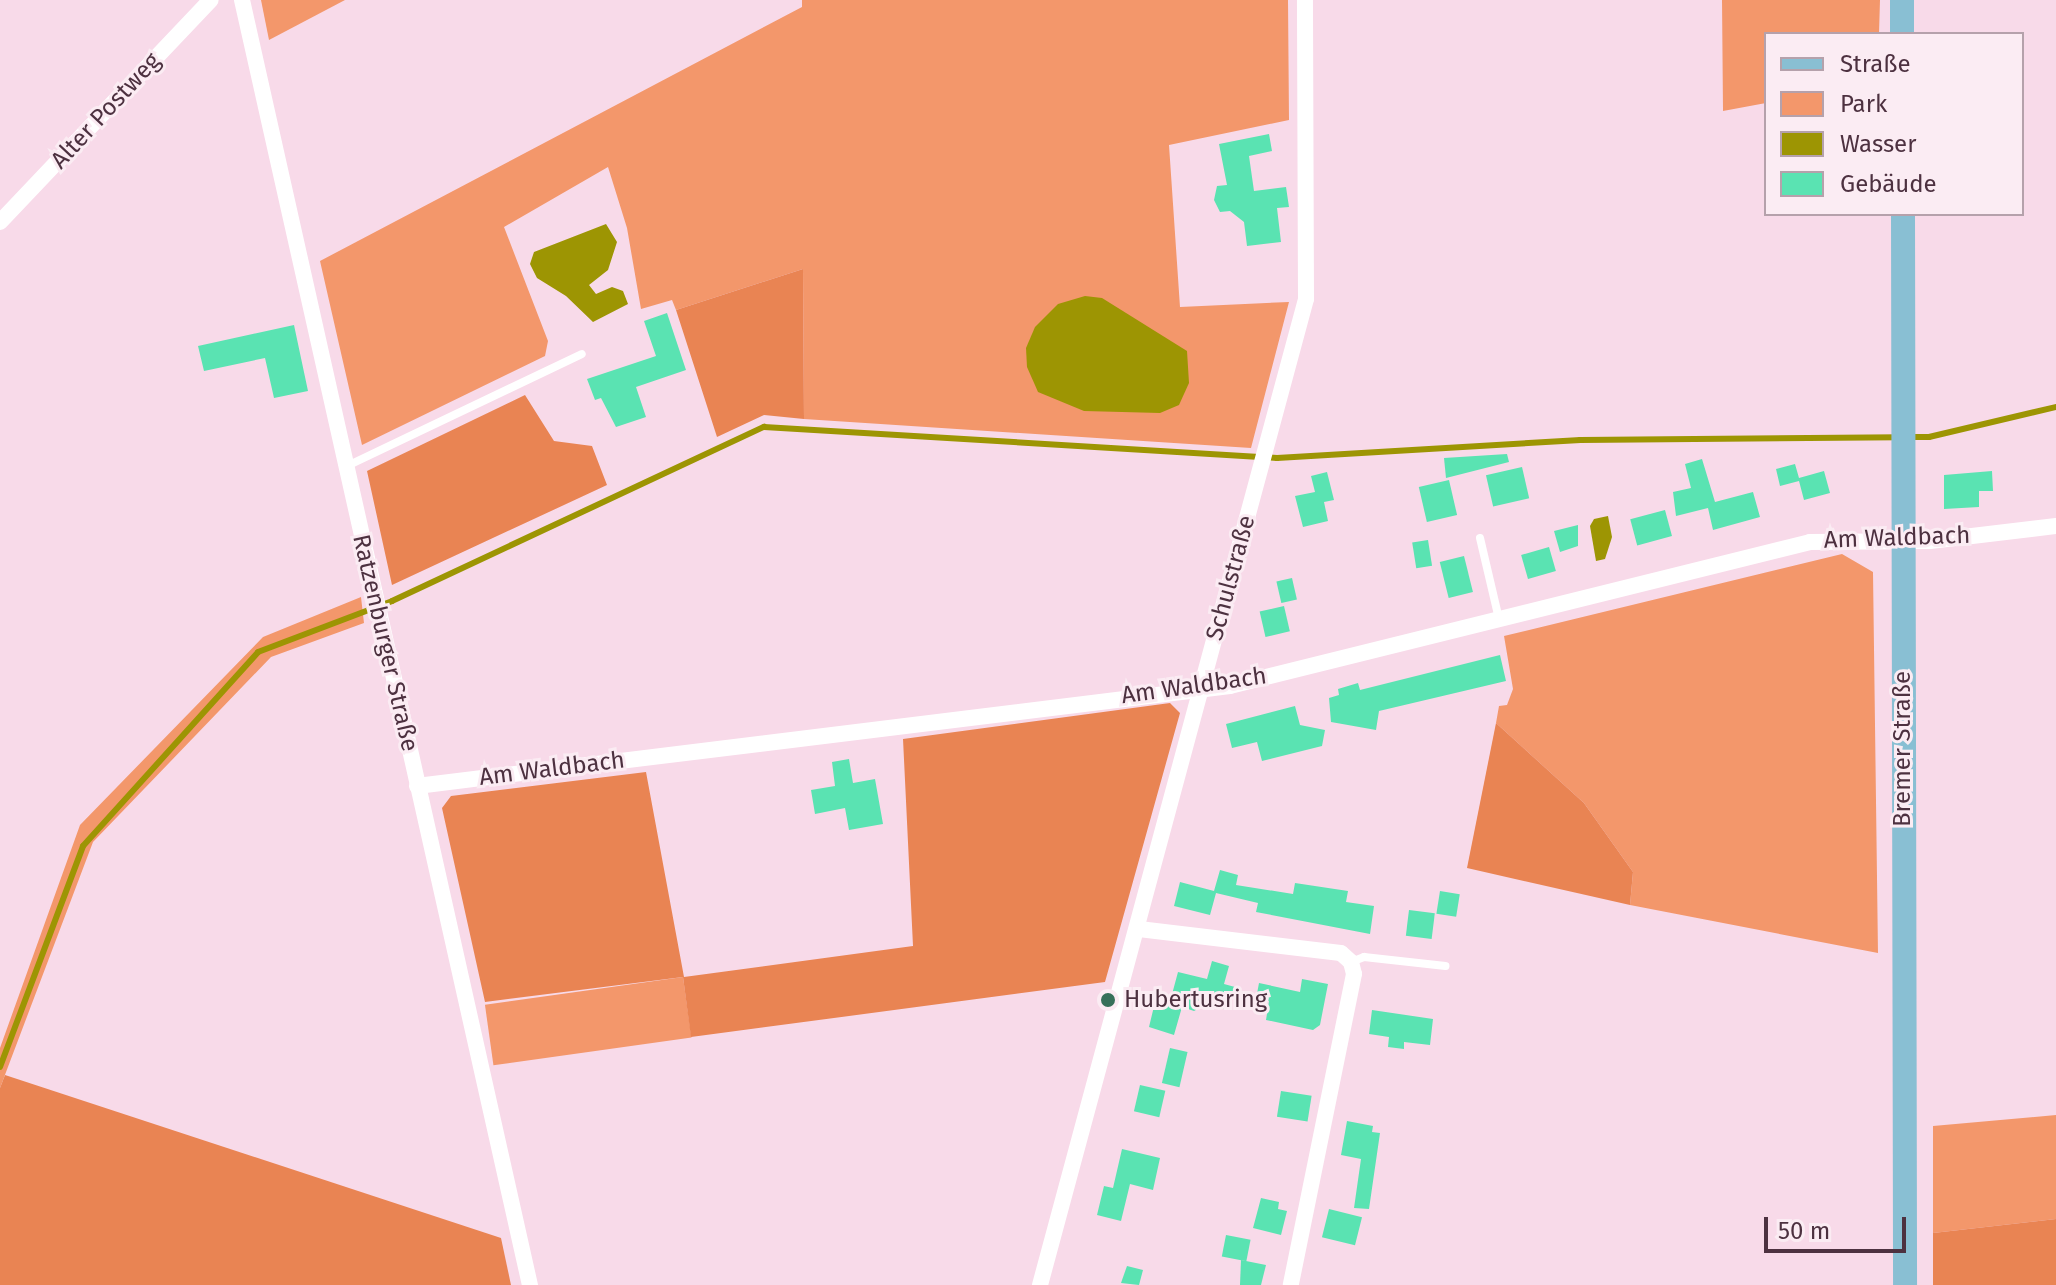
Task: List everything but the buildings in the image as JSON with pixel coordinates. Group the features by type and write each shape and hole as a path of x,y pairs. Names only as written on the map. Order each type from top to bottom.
{"main road":[{"path":"1902,0 1902,32"},
{"name":"Bremer Straße","path":"1903,216 1905,1285"}],"street":[{"name":"Alter Postweg","path":"0,222 211,0"},
{"name":"Ratzenburger Straße","path":"242,0 530,1285"},
{"name":"Schulstraße","path":"1040,1285 1139,929 1306,299 1305,0"},
{"name":"Am Waldbach","path":"417,786 1230,686 1810,542 1902,541 2056,526"},
{"path":"1139,929 1341,953 1351,962 1354,974 1291,1285"}],"lane":[{"path":"346,467 582,354"},
{"path":"1480,538 1499,620"},
{"path":"1351,962 1364,957 1446,966"}],"green space":[{"path":"261,0 345,0 269,40"},
{"path":"802,0 1288,0 1289,120 1169,145 1180,307 1289,302 1251,448 804,419 803,269 676,310 672,300 641,309 627,228 608,167 504,227 548,341 545,356 362,445 320,261 802,7"},
{"path":"1722,0 1880,0 1879,32 1764,32 1764,103 1723,111"},
{"path":"1842,554 1873,572 1878,953 1630,905 1633,872 1584,803 1496,723 1499,706 1507,705 1513,689 1504,636"},
{"path":"361,597 364,623 271,657 93,842 0,1088 0,1048 80,825 263,637"},
{"path":"683,977 691,1037 493,1065 485,1005"},
{"path":"2056,1115 2056,1219 1933,1233 1933,1126"}],"shaded area":[{"path":"803,269 804,419 764,415 717,437 676,310"},
{"path":"525,395 554,441 592,446 607,485 392,585 367,471"},
{"path":"1170,703 1180,713 1105,982 691,1037 683,977 485,1002 442,808 451,796 646,772 684,977 913,946 903,739"},
{"path":"1496,723 1584,803 1633,872 1630,905 1467,868"},
{"path":"5,1075 501,1238 511,1285 0,1285 0,1088"},
{"path":"2056,1219 2056,1285 1933,1285 1933,1233"}],"water":[{"path":"606,224 617,242 608,270 589,285 596,294 612,287 623,291 628,304 593,322 566,296 537,278 530,264 534,252"},
{"path":"1085,296 1102,298 1187,351 1189,383 1179,405 1160,413 1084,411 1038,392 1027,367 1026,348 1035,327 1058,304"},
{"path":"1608,516 1612,537 1605,559 1596,561 1590,526 1594,519"}],"waterway":[{"path":"1910,437 1929,437 2056,407"},
{"path":"0,1067 83,846 258,652 392,601 764,427 1277,458 1580,440 1899,437"}],"place":[{"name":"Hubertusring","path":"1108,1000"}]}
